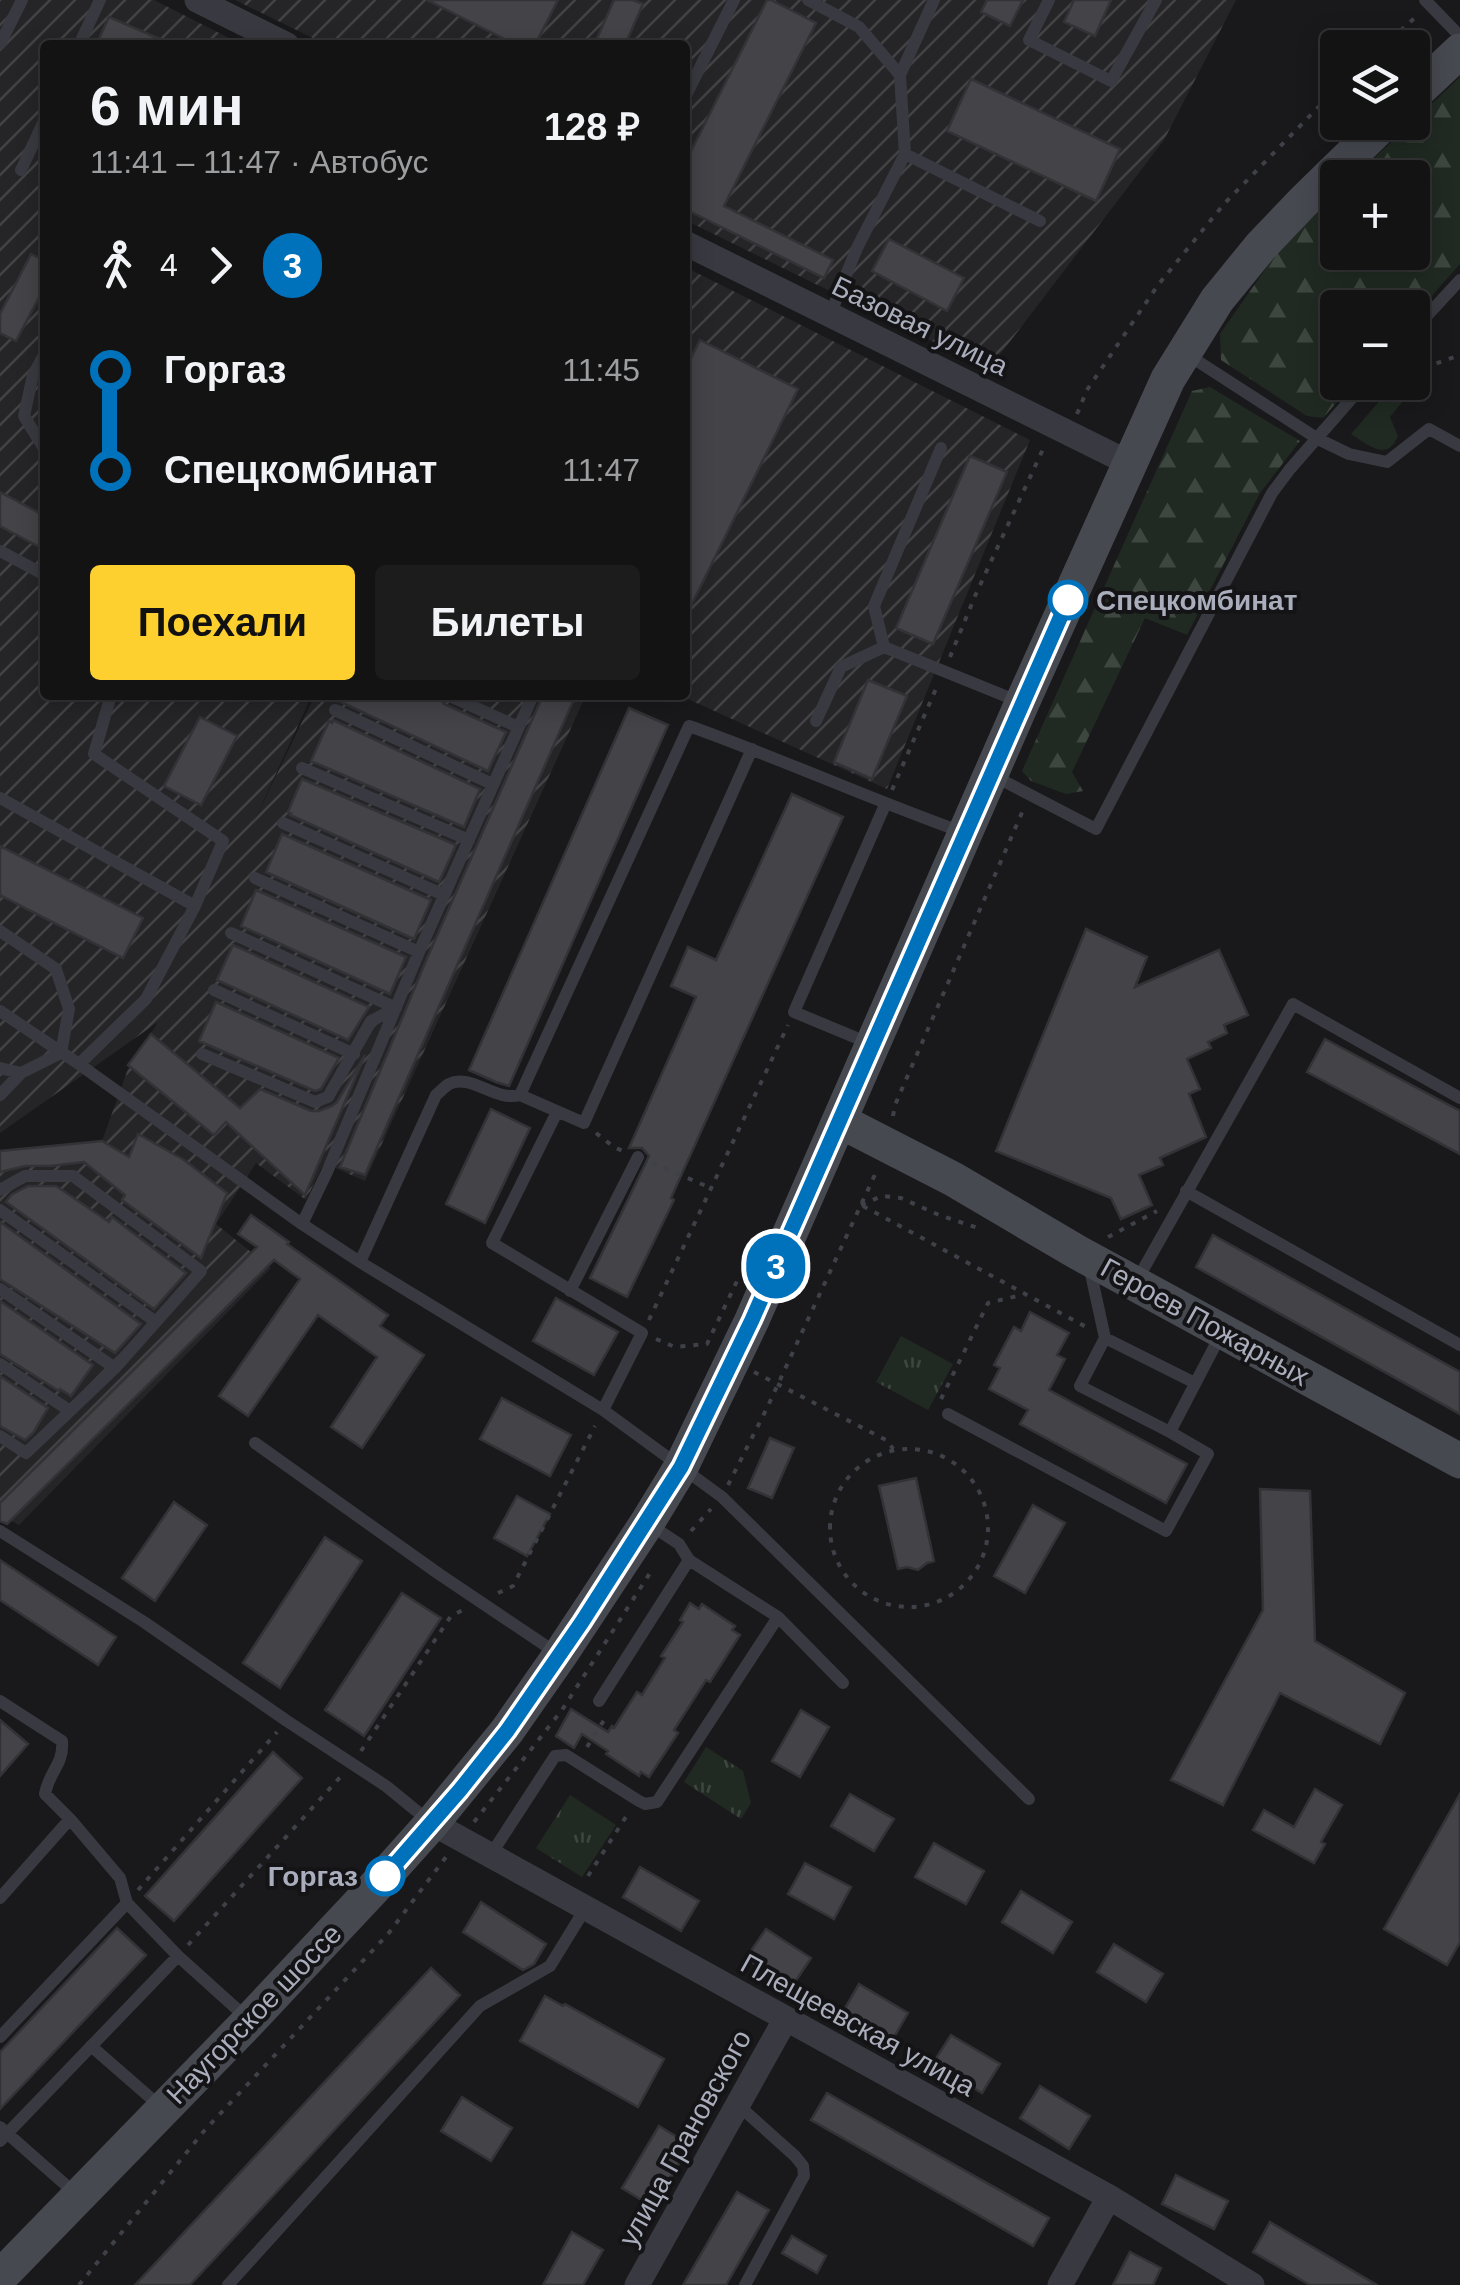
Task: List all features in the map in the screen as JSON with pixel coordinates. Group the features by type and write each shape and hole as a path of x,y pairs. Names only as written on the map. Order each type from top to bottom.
{"main road":[{"path":"1430,79 1460,51"},
{"name":"Наугорское шоссе","path":"0,2278 249,2021 432,1823 507,1731 647,1523 681,1467 732,1362 1129,463 1183,352 1217,300 1261,246 1367,140"},
{"name":"Героев Пожарных","path":"840,1121 953,1179 1135,1284 1460,1461"}],"street":[{"path":"196,0 277,40"},
{"name":"Базовая улица","path":"690,245 1129,463"},
{"name":"Плещеевская улица","path":"432,1823 1108,2197 1252,2285"},
{"name":"улица Грановского","path":"637,2285 785,2020"},
{"path":"1060,2285 1108,2197"}],"lane":[{"path":"0,44 22,0"},
{"path":"81,40 100,0"},
{"path":"690,87 734,0"},
{"path":"808,0 859,27 900,75"},
{"path":"830,315 905,154 900,75 934,0"},
{"path":"1049,0 1029,40 1112,81 1156,0"},
{"path":"1427,2 1460,36"},
{"path":"21,170 40,129"},
{"path":"905,154 1040,221"},
{"path":"1430,312 1460,280"},
{"path":"1183,352 1318,439 1349,454 1387,462 1429,430 1460,446"},
{"path":"40,362 24,416 40,442"},
{"path":"992,775 1096,829 1272,494 1351,400"},
{"path":"884,647 874,606 941,448"},
{"path":"0,551 40,572"},
{"path":"816,720 841,667 884,647 1022,703"},
{"path":"80,1064 146,1000 195,906 223,841 94,754 110,700"},
{"path":"459,700 518,727"},
{"path":"302,1224 531,700"},
{"path":"335,710 492,784"},
{"path":"520,1094 689,726 966,834"},
{"path":"360,1262 436,1096 450,1083 467,1082 508,1098 520,1094 584,1123 752,748"},
{"path":"302,768 468,840"},
{"path":"0,798 195,906"},
{"path":"874,1044 794,1012 885,805"},
{"path":"283,823 444,895"},
{"path":"255,878 419,952"},
{"path":"0,932 56,969 69,1010 61,1053"},
{"path":"231,932 396,1008"},
{"path":"214,990 354,1054"},
{"path":"1135,1284 1294,1004 1460,1098"},
{"path":"202,1054 316,1102 328,1097 372,1021 396,1008"},
{"path":"0,1012 80,1064 302,1224 603,1410 722,1497 1030,1798"},
{"path":"0,1096 21,1072 61,1053"},
{"path":"0,1068 21,1072"},
{"path":"557,1112 492,1243 642,1333 603,1410"},
{"path":"570,1291 638,1157"},
{"path":"0,1190 25,1176 73,1176 201,1271 116,1368 26,1453 0,1436"},
{"path":"1186,1191 1460,1344"},
{"path":"0,1210 156,1322"},
{"path":"948,1414 1166,1530 1208,1454 1080,1386 1105,1338 1087,1256"},
{"path":"0,1289 116,1368"},
{"path":"1170,1432 1222,1332"},
{"path":"1105,1338 1195,1384"},
{"path":"0,1364 70,1412"},
{"path":"255,1443 560,1655"},
{"path":"647,1523 679,1544 690,1560 778,1617 843,1683"},
{"path":"0,1531 144,1622 386,1786 432,1823"},
{"path":"599,1701 690,1560"},
{"path":"490,1856 556,1756 566,1755 636,1800 652,1804 663,1797 778,1617"},
{"path":"0,1700 62,1742 63,1756 47,1782 45,1794 120,1878 126,1903 249,2021"},
{"path":"0,1898 70,1819"},
{"path":"0,2037 126,1903"},
{"path":"228,2285 480,2006 550,1966 586,1909"},
{"path":"78,2195 2,2134 178,1956"},
{"path":"91,2046 162,2109"},
{"path":"738,2105 796,2156 804,2176 744,2285"}],"path":[{"path":"1400,30 1427,2"},
{"path":"885,805 974,596 1044,446 1069,434 1087,390 1158,285 1224,204 1320,105"},
{"path":"1430,366 1460,355"},
{"path":"740,1274 708,1344 675,1347 642,1333 794,1012"},
{"path":"986,1231 901,1198 882,1196 861,1205 1105,1338"},
{"path":"948,1414 937,1407 988,1304 1026,1294"},
{"path":"732,1362 888,1441 894,1450"},
{"path":"178,1956 352,1764 451,1616 513,1586 603,1410"},
{"path":"894,1450 924,1450 952,1462 974,1484 986,1512 987,1541 976,1569 956,1591 930,1604 900,1606 870,1596 846,1574 832,1546 832,1514 844,1484 865,1462 894,1450"},
{"path":"577,1687 611,1709 577,1762"},
{"path":"126,1903 286,1720"},
{"path":"588,1876 636,1800"}],"shaded area":[{"path":"0,0 154,0 233,40 40,40 40,700 310,700 251,828 313,700 584,700 365,1181 324,1163 306,1200 256,1163 216,1224 271,1268 19,1525 0,1514 0,1151 102,1141 128,1069 158,1022 0,1133"},
{"path":"235,0 1236,0 1164,140 989,369 690,222 690,40 317,40"},
{"path":"690,270 1030,440 887,789 690,700"}],"green space":[{"path":"1460,77 1460,264 1430,298 1430,290 1320,290 1320,400 1339,400 1323,418 1307,416 1221,360 1220,334 1283,244 1320,209 1320,270 1430,270 1430,160 1372,160 1393,140 1430,140 1430,105"},
{"path":"1210,387 1300,441 1260,493 1187,635 1145,618 1072,772 1083,791 1066,794 1031,781 1022,771 1192,391"},
{"path":"1380,400 1404,400 1390,417 1398,436 1388,448 1376,449 1351,434"},
{"path":"901,1336 953,1364 928,1410 876,1382"},
{"path":"706,1747 743,1771 751,1803 741,1819 684,1782"},
{"path":"570,1795 616,1825 582,1877 536,1848"}],"building":[{"path":"427,0 558,0 538,40 506,40"},
{"path":"614,0 643,4 627,40 596,40"},
{"path":"767,0 816,23 724,206 833,260 824,278 690,211 690,153"},
{"path":"987,0 1023,0 1010,26 981,12"},
{"path":"1074,0 1111,0 1095,36 1064,22"},
{"path":"109,17 162,40 98,40"},
{"path":"971,79 1120,149 1096,201 947,131"},
{"path":"889,239 964,278 947,311 872,271"},
{"path":"31,254 40,258 40,295 16,341 0,333 0,314"},
{"path":"700,340 798,389 690,608 690,360"},
{"path":"970,456 1007,472 933,644 896,628"},
{"path":"0,492 40,513 40,547 0,526"},
{"path":"868,680 907,696 872,779 834,762"},
{"path":"441,700 506,732 488,771 341,702"},
{"path":"541,700 574,700 365,1175 340,1167"},
{"path":"629,708 668,725 509,1086 496,1082 469,1070"},
{"path":"200,717 237,736 201,805 164,786"},
{"path":"329,721 480,789 464,827 311,761"},
{"path":"302,779 456,845 439,882 290,815"},
{"path":"792,794 843,817 671,1198 674,1200 627,1297 590,1278 649,1156 642,1148 629,1148 696,997 671,986 688,947 716,960"},
{"path":"282,834 431,900 414,939 266,872"},
{"path":"0,846 143,918 123,958 0,895"},
{"path":"256,890 406,957 390,994 241,926"},
{"path":"1086,929 1147,957 1135,987 1219,950 1248,1015 1224,1025 1227,1033 1208,1042 1211,1048 1187,1059 1200,1089 1189,1094 1206,1137 1160,1158 1163,1165 1139,1175 1152,1205 1121,1219 1111,1198 996,1151"},
{"path":"233,945 369,1007 348,1040 217,980"},
{"path":"216,1002 339,1058 321,1089 315,1091 199,1041"},
{"path":"151,1034 240,1108 260,1089 311,1111 332,1106 365,1055 305,1195 226,1122 214,1135 128,1065"},
{"path":"1325,1039 1460,1111 1460,1154 1307,1072"},
{"path":"491,1109 530,1128 485,1223 446,1204"},
{"path":"138,1134 184,1160 227,1193 201,1258 122,1200 125,1195 84,1162 25,1166 0,1172 0,1151 102,1141 129,1157"},
{"path":"28,1186 56,1186 109,1222 112,1217 186,1273 154,1309 6,1202"},
{"path":"251,1215 388,1315 380,1326 424,1355 362,1448 331,1427 377,1357 318,1315 248,1416 219,1396 300,1279 274,1260 7,1524 0,1521 0,1503 257,1247 238,1234"},
{"path":"0,1222 141,1324 115,1353 0,1279"},
{"path":"1213,1235 1460,1372 1460,1414 1196,1267"},
{"path":"556,1298 618,1332 594,1375 533,1341"},
{"path":"0,1301 93,1365 71,1396 0,1354"},
{"path":"1030,1312 1069,1333 1057,1355 1065,1359 1049,1390 1187,1464 1166,1503 1020,1424 1028,1410 989,1389 1000,1368 994,1365 1014,1327 1021,1331"},
{"path":"0,1376 48,1408 25,1440 0,1426"},
{"path":"502,1398 571,1435 550,1476 480,1439"},
{"path":"770,1438 794,1448 772,1498 748,1488"},
{"path":"916,1478 934,1561 918,1570 898,1569 879,1486"},
{"path":"1260,1489 1310,1491 1315,1641 1405,1693 1380,1744 1280,1693 1223,1805 1171,1780 1263,1610"},
{"path":"517,1496 550,1514 527,1556 494,1538"},
{"path":"174,1502 207,1525 155,1601 122,1578"},
{"path":"1033,1505 1065,1523 1025,1593 994,1576"},
{"path":"325,1537 362,1561 280,1688 243,1663"},
{"path":"0,1560 116,1637 98,1665 0,1600"},
{"path":"402,1593 441,1618 364,1736 325,1710"},
{"path":"690,1603 699,1609 702,1604 735,1626 732,1630 740,1635 710,1682 706,1680 649,1777 641,1772 639,1776 582,1734 574,1748 556,1736 571,1709 608,1732 614,1728 637,1692 642,1695 665,1658 661,1656"},
{"path":"801,1710 829,1727 800,1777 772,1761"},
{"path":"0,1720 28,1744 0,1776"},
{"path":"273,1752 302,1778 174,1921 145,1896"},
{"path":"1315,1789 1342,1805 1314,1863 1253,1830 1264,1810 1294,1827"},
{"path":"850,1794 894,1819 874,1851 831,1826"},
{"path":"1460,1794 1460,1942 1447,1965 1384,1929"},
{"path":"934,1843 984,1871 966,1904 915,1877"},
{"path":"805,1863 851,1887 834,1919 788,1894"},
{"path":"640,1867 699,1901 681,1931 623,1897"},
{"path":"1021,1891 1072,1922 1053,1953 1002,1922"},
{"path":"481,1902 546,1944 534,1964 523,1970 463,1932"},
{"path":"117,1928 146,1955 0,2109 0,2052"},
{"path":"766,1929 811,1958 791,1988 746,1958"},
{"path":"1114,1944 1163,1974 1146,2002 1097,1972"},
{"path":"431,1968 460,1995 190,2285 135,2285"},
{"path":"859,1984 908,2013 890,2044 841,2015"},
{"path":"545,1996 664,2059 638,2107 520,2041"},
{"path":"951,2035 1000,2064 982,2093 933,2063"},
{"path":"1040,2086 1090,2116 1069,2149 1020,2118"},
{"path":"827,2093 1049,2218 1033,2246 811,2120"},
{"path":"462,2097 512,2128 491,2161 441,2131"},
{"path":"659,2126 690,2145 653,2207 622,2188"},
{"path":"1176,2175 1228,2201 1214,2229 1162,2204"},
{"path":"737,2192 769,2210 726,2285 683,2285"},
{"path":"1270,2222 1377,2285 1310,2285 1253,2252"},
{"path":"572,2232 603,2250 583,2285 543,2285"},
{"path":"792,2236 826,2256 817,2273 782,2253"},
{"path":"1130,2252 1161,2268 1153,2285 1113,2285"}],"bus line":[{"name":"3","path":"385,1876 507,1731 681,1467 752,1320 1068,600"}],"place":[{"name":"Спецкомбинат","path":"1068,600"},
{"name":"Горгаз","path":"385,1876"}]}
